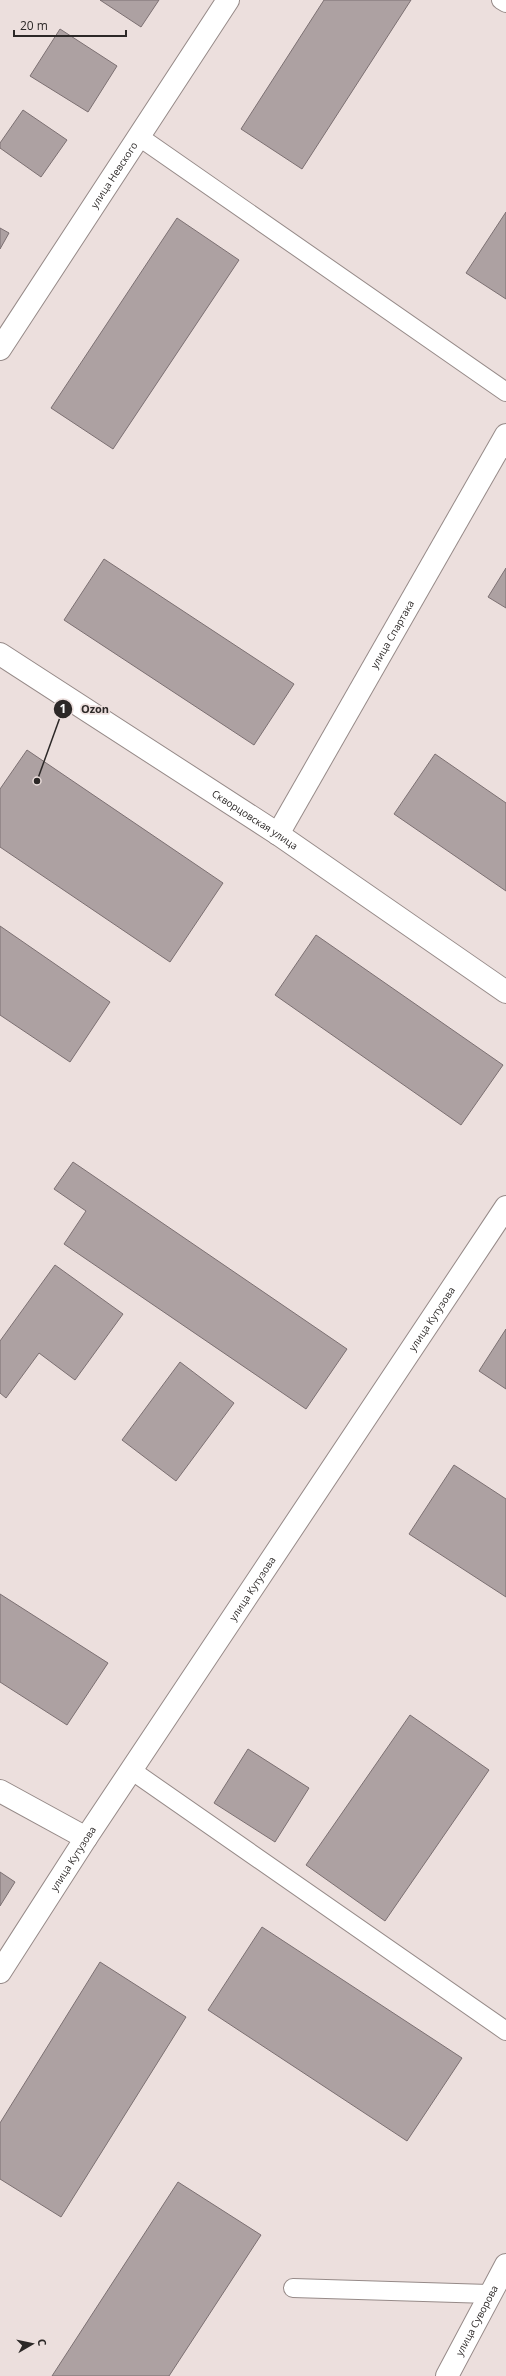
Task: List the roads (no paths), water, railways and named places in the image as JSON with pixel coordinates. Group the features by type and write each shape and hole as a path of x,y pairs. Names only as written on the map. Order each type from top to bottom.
{"street":[{"name":"улица Невского","path":"0,349 228,0"},
{"name":"улица Спартака","path":"278,834 500,460 506,435"},
{"name":"Скворцовская улица","path":"0,654 278,834 506,992"},
{"name":"улица Кутузова","path":"0,1972 86,1838 506,1207"},
{"path":"0,1791 86,1838"},
{"name":"улица Суворова","path":"447,2376 489,2294 506,2265"}],"lane":[{"path":"502,0 506,3"},
{"path":"138,136 506,392"},
{"path":"131,1770 506,2031"},
{"path":"293,2288 489,2294"}],"place":[{"name":"Ozon","path":"37,781"}]}
